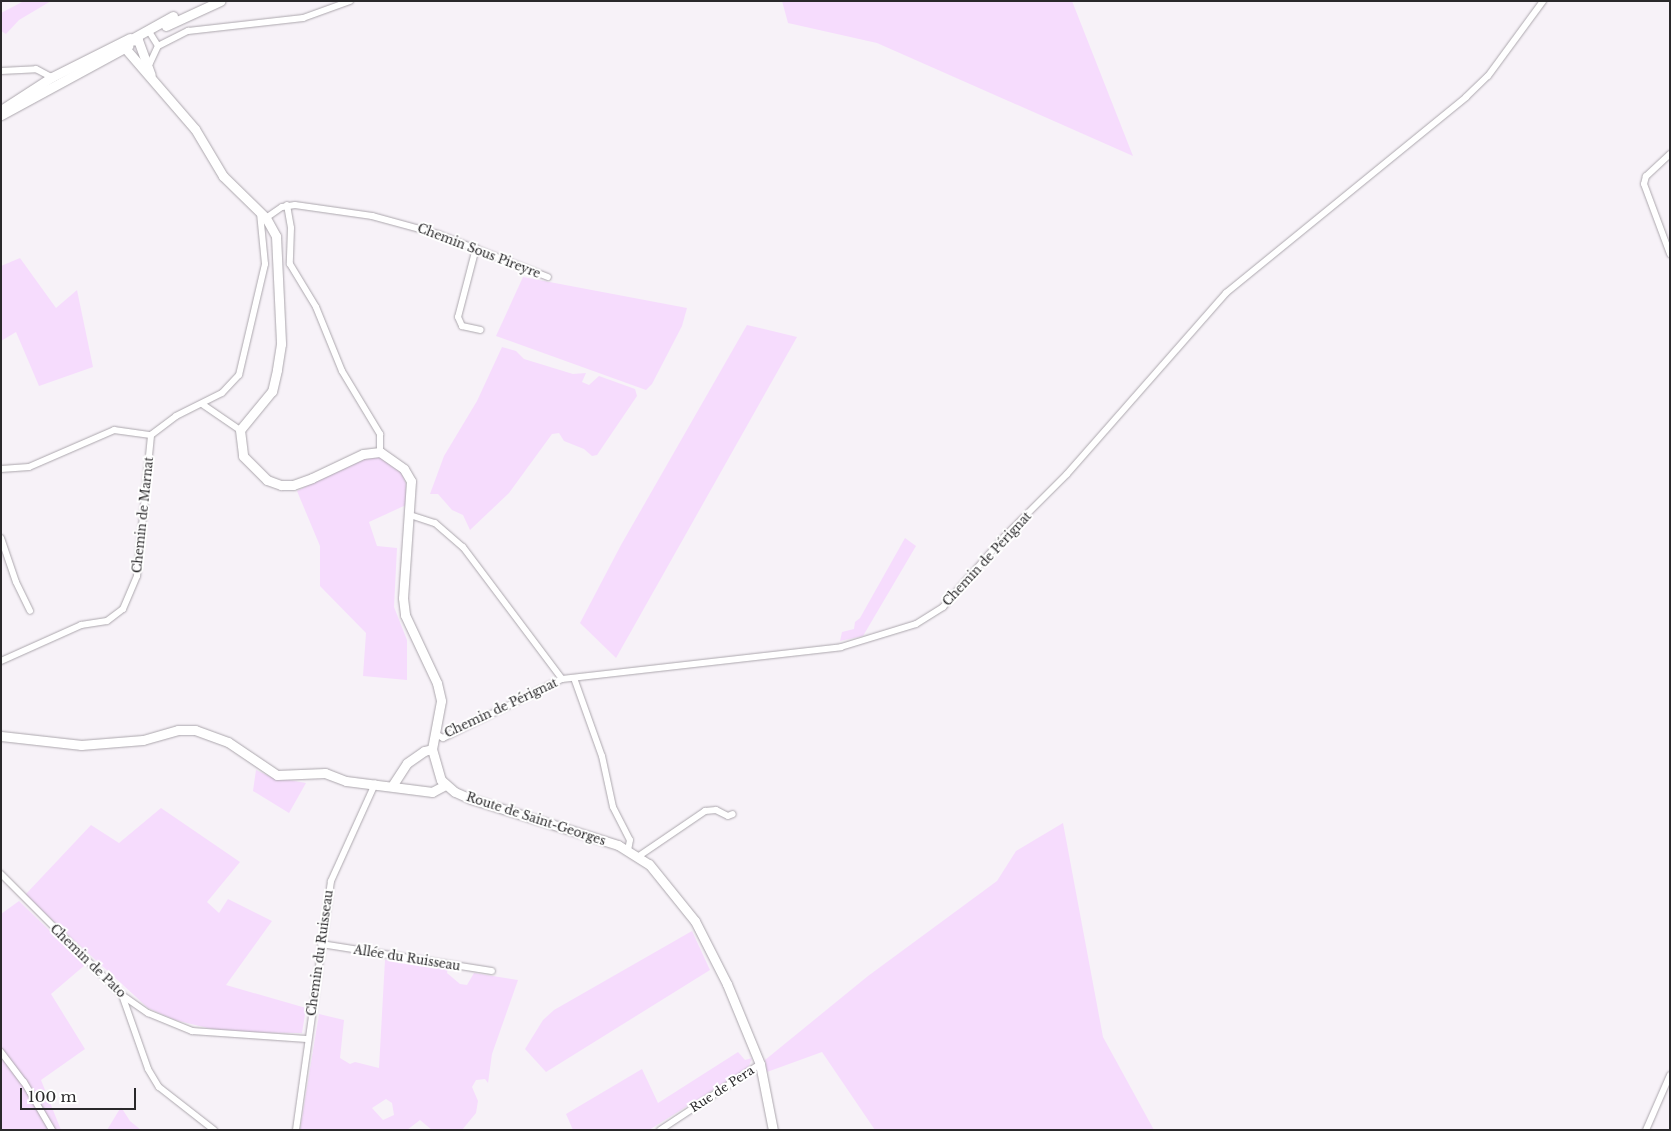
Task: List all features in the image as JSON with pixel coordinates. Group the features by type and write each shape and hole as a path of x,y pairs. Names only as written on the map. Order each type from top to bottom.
{"street":[{"path":"1,109 125,44 173,16 210,1"},
{"path":"125,44 138,40 220,1"},
{"path":"143,66 158,46 188,31 303,18 350,1"},
{"name":"Chemin de Pérignat","path":"436,734 443,738 562,679 841,647 916,624 943,607 960,591 1004,537 1067,474 1226,293 1466,97 1488,76 1543,1"},
{"path":"150,34 158,46"},
{"path":"138,40 143,66"},
{"path":"1,736 81,745 142,740 178,730 195,730 228,742 277,775 313,772 375,784 432,792 445,785 435,768 432,749 441,701 437,683 405,616 402,598 410,515 411,482 404,469 380,452 341,462 293,486 281,485 267,480 243,456 240,430 272,391 281,344 276,236 262,215 223,176 195,129 125,44"},
{"path":"1,71 36,69 54,81"},
{"path":"1,115 54,81"},
{"path":"1670,154 1646,176 1644,184 1670,254"},
{"path":"262,215 287,205 291,228 290,264 316,307 342,371 380,434 380,452"},
{"name":"Chemin Sous Pireyre","path":"287,205 372,216 415,226 548,277"},
{"path":"1,470 29,467 114,430 151,435 176,416 222,393 239,375 265,264 262,215"},
{"path":"476,248 458,317 462,326 480,330"},
{"path":"202,404 240,430"},
{"name":"Chemin de Marnat","path":"1,661 81,625 107,621 123,609 137,576 151,435"},
{"path":"410,515 435,523 463,547 562,679"},
{"path":"1,538 16,582 30,611"},
{"path":"574,678 602,756 613,807 630,840 628,850"},
{"path":"392,786 407,763 424,751 432,749"},
{"name":"Chemin du Ruisseau","path":"296,1130 330,881 375,784"},
{"name":"Route de Saint-Georges","path":"445,785 471,799 628,850 639,856 681,902 707,942 760,1064 773,1130"},
{"path":"639,856 705,811 716,810 728,816 733,814"},
{"name":"Chemin de Pato","path":"1,874 122,995 156,1017 192,1031 307,1039"},
{"name":"Allée du Ruisseau","path":"321,944 492,971"},
{"path":"122,995 148,1069 159,1087 214,1130"},
{"path":"1,1052 24,1082 52,1130"},
{"name":"Rue de Pera","path":"660,1130 760,1064"},
{"path":"1646,1130 1670,1075"}],"shaded area":[{"path":"24,1 51,1 19,20 6,34 1,31 1,13"},
{"path":"782,1 1072,1 1133,156 877,43 788,23"},
{"path":"20,258 56,308 77,290 93,367 39,386 16,332 1,341 1,266"},
{"path":"523,277 687,308 682,326 652,384 646,390 496,336"},
{"path":"747,325 797,337 616,658 580,623 621,545"},
{"path":"502,347 516,351 524,359 573,374 586,373 582,382 589,385 599,376 635,389 637,396 597,455 592,456 584,449 564,441 559,433 552,434 509,493 470,530 463,515 452,510 438,494 430,494 444,456 477,401"},
{"path":"377,455 401,471 406,484 406,505 369,522 377,546 397,548 394,607 407,640 407,680 363,676 366,633 320,586 320,546 297,491 358,459"},
{"path":"905,538 916,546 863,636 840,641 842,632 854,629 855,622 860,618"},
{"path":"256,770 271,777 306,783 289,813 253,791"},
{"path":"161,808 240,862 207,902 219,913 228,899 272,921 226,985 306,1008 302,1033 224,1032 175,1020 148,1008 25,895 91,825 119,843"},
{"path":"1063,823 1103,1037 1154,1130 875,1130 822,1052 767,1072 765,1060 868,976 997,881 1016,851"},
{"path":"19,901 85,965 51,994 85,1049 41,1080 61,1130 1,1130 1,914"},
{"path":"692,931 710,970 546,1072 525,1049 543,1020 554,1010"},
{"path":"385,960 448,968 447,973 460,984 467,985 474,973 518,980 492,1054 488,1083 485,1079 476,1080 472,1087 478,1101 476,1113 462,1130 432,1130 420,1120 407,1130 300,1130 319,1014 344,1020 340,1058 350,1064 355,1062 379,1068","holes":["386,1099 392,1103 394,1115 383,1120 372,1108"]},
{"path":"738,1052 745,1060 752,1058 748,1068 649,1130 573,1130 566,1114 642,1069 658,1103"},
{"path":"121,1107 130,1121 141,1130 107,1130"}]}
